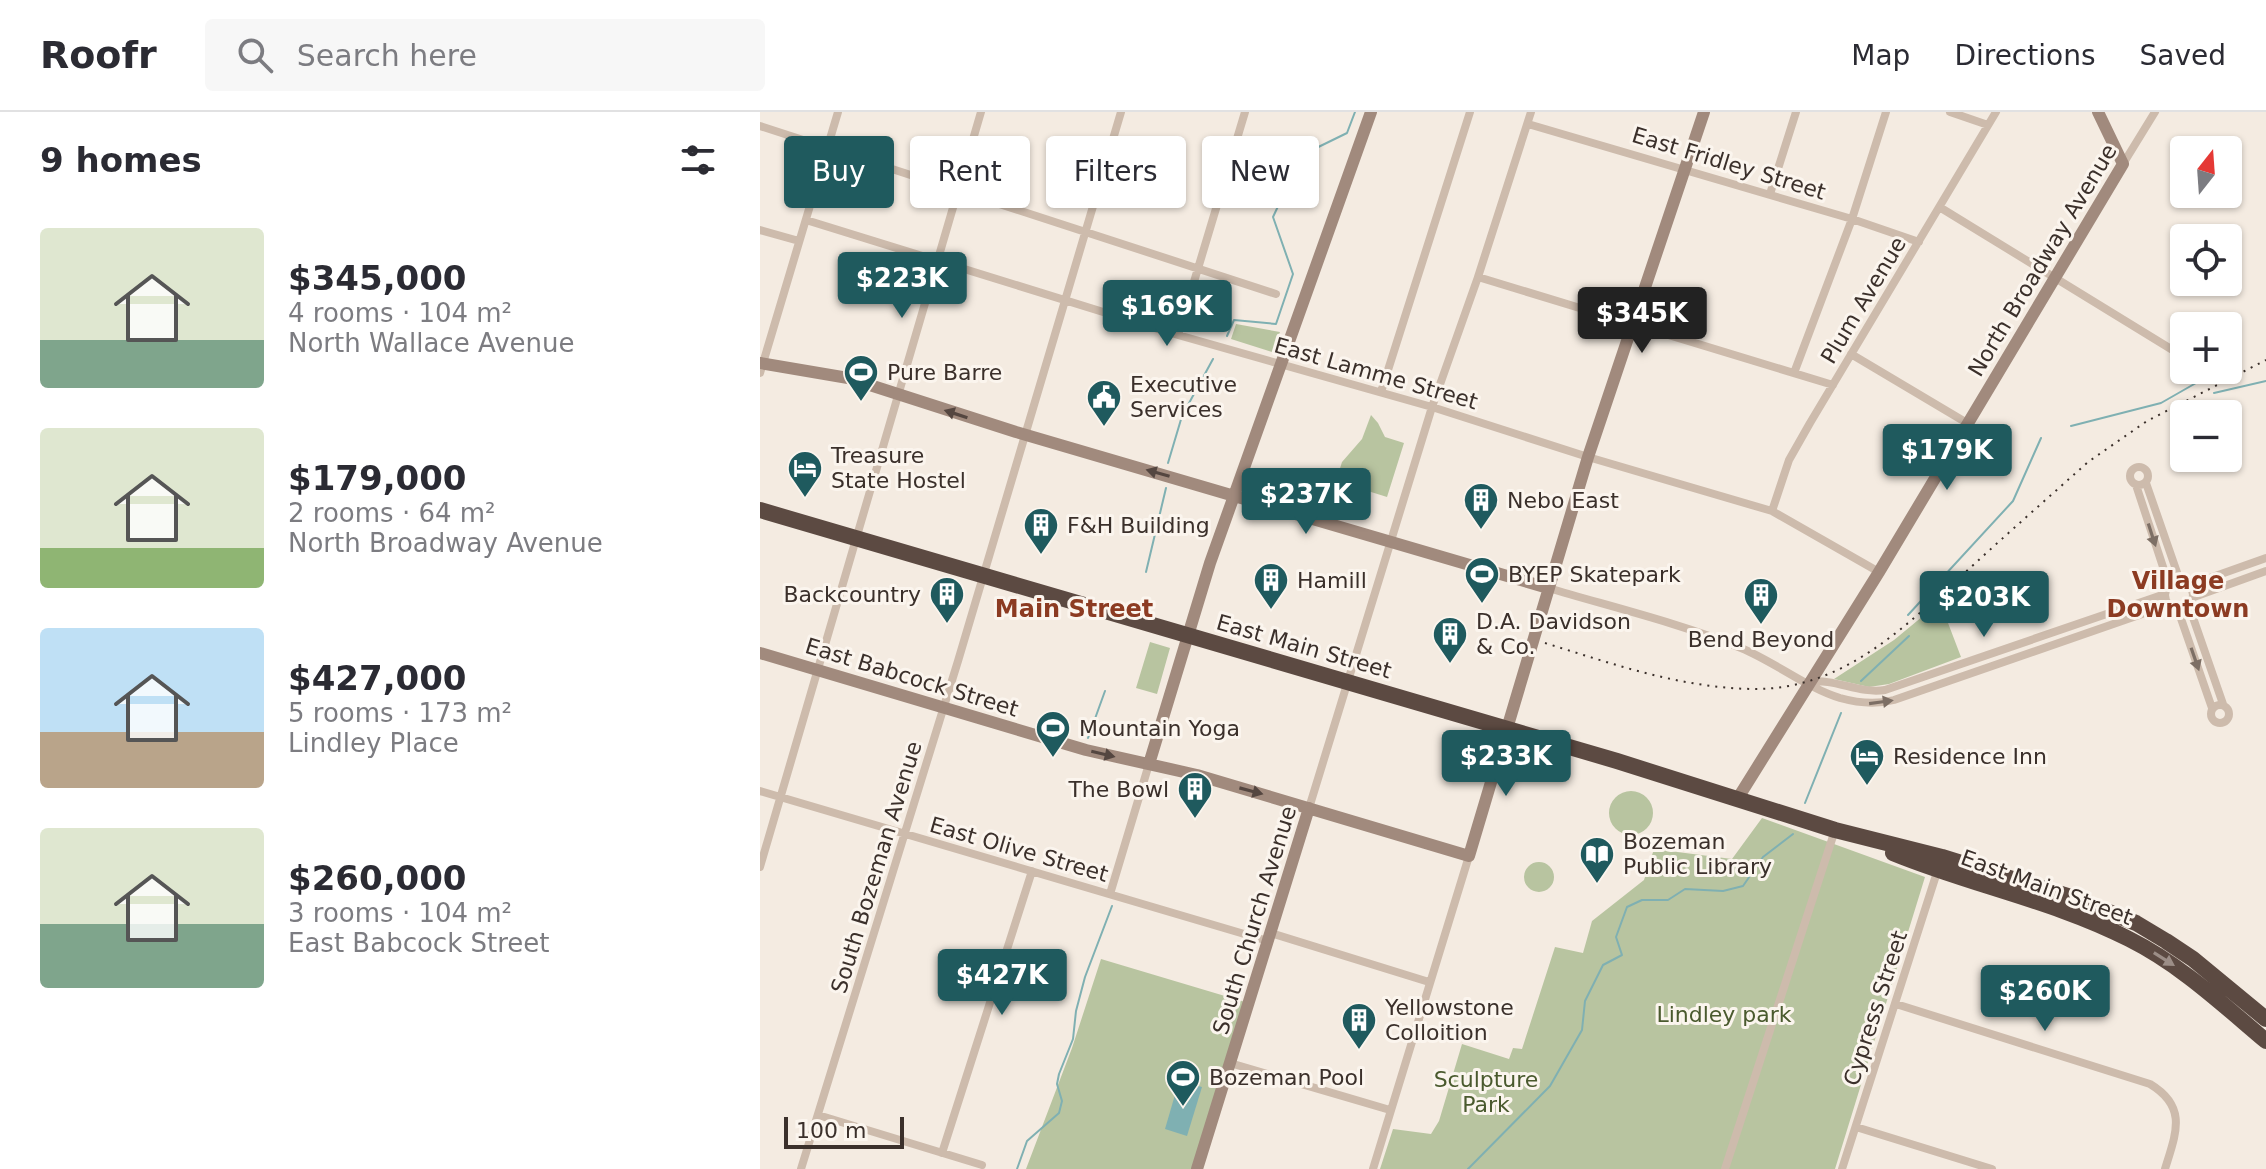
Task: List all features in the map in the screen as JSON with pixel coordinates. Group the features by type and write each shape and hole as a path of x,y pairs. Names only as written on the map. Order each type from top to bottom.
{"highway":[{"name":"East Main Street","path":"760,510 1738,798 1940,864 2130,939 2185,973 2266,1041"},
{"name":"East Main Street","path":"1940,864 2084,902 2136,923 2193,959 2266,1019"}],"street":[{"path":"831,136 838,112"},
{"path":"974,136 981,112"},
{"name":"South Bozeman Avenue","path":"801,1169 944,707 1121,112"},
{"path":"1178,335 1245,112"},
{"path":"1110,894 1234,495 1371,112"},
{"path":"1381,392 1470,112"},
{"name":"South Church Avenue","path":"1197,1169 1389,542 1531,112"},
{"path":"1373,1169 1588,457 1704,112"},
{"path":"1770,194 1796,112"},
{"path":"1794,373 1852,219 1886,112"},
{"path":"1950,112 1988,125"},
{"name":"Plum Avenue","path":"1772,511 1789,460 1996,112"},
{"path":"2098,112 2123,164"},
{"name":"North Broadway Avenue","path":"1738,798 1879,572 2155,112"},
{"name":"East Fridley Street","path":"1528,124 1770,194 1919,242"},
{"path":"760,126 794,136"},
{"path":"810,208 761,367 848,378 1025,435 1697,632 1756,654 1821,692 1850,701 1868,704 1885,702 2168,605 2178,610 2212,708 2212,720 2221,723 2227,720 2229,714 2189,606"},
{"path":"760,867 952,208"},
{"path":"1015,208 1276,294"},
{"path":"1941,208 2170,348"},
{"name":"East Lamme Street","path":"806,220 1178,335 1432,407 1772,511 1879,572"},
{"path":"760,230 799,241"},
{"path":"1478,277 1833,385"},
{"path":"1851,354 1967,423"},
{"path":"2168,605 2167,590 2136,485 2129,476 2138,467 2146,470 2149,477 2146,483 2180,581 2190,585 2266,558"},
{"path":"2136,485 2146,483"},
{"path":"2178,610 2189,606 2194,597 2266,571"},
{"path":"1808,682 1825,680 1862,691 1885,690 2167,590 2180,581"},
{"path":"2190,585 2194,597"},
{"name":"East Babcock Street","path":"760,653 1086,750 1197,775 1469,856"},
{"path":"2212,708 2223,704"},
{"name":"East Olive Street","path":"760,791 1110,894 1429,982"},
{"path":"1725,1169 1835,830"},
{"name":"Cypress Street","path":"1842,1169 1940,864"},
{"path":"942,1153 1032,871"},
{"path":"1896,1004 2136,1078 2159,1089 2176,1113 2177,1128 2165,1169"},
{"path":"1230,1063 1390,1110"},
{"path":"818,1115 982,1165"},
{"path":"1856,1127 1992,1169"}],"green space":[{"path":"1236,324 1280,332 1272,352 1231,339"},
{"path":"1371,415 1385,437 1404,443 1387,497 1336,481 1342,462 1362,439"},
{"path":"1940,602 1961,657 1889,684 1869,687 1834,679 1894,640"},
{"path":"1150,642 1170,648 1157,694 1136,688"},
{"path":"1631,791 1646,798 1653,813 1646,828 1631,835 1616,828 1609,813 1616,798"},
{"name":"Lindley park","path":"1762,818 1925,877 1835,1169 1380,1169 1393,1129 1431,1134 1439,1121 1462,1044 1509,1059 1513,1048 1522,1049 1555,947 1583,953 1592,921 1644,880 1654,849 1732,859"},
{"path":"1539,862 1550,866 1554,877 1550,888 1539,892 1528,888 1524,877 1528,866"},
{"path":"1101,959 1245,1002 1193,1169 1026,1169 1072,1048"}],"water":[{"name":"Bozeman Pool","path":"1179,1081 1202,1087 1187,1136 1165,1129"}],"waterway":[{"path":"1227,336 1234,320 1276,324 1293,274 1273,217 1302,155 1347,133 1355,112"},
{"path":"1168,463 1182,416 1213,359"},
{"path":"2214,393 2266,381"},
{"path":"2071,426 2161,403 2194,384"},
{"path":"1908,615 2013,501 2041,438"},
{"path":"1146,572 1166,488"},
{"path":"1861,681 1909,636"},
{"path":"1088,738 1105,691"},
{"path":"1805,803 1841,713"},
{"path":"1468,1169 1550,1086 1582,1030 1585,1001 1603,965 1622,955 1616,937 1627,907 1642,900 1668,900 1685,889 1723,891 1743,886 1763,857 1793,834"},
{"path":"1017,1169 1027,1141 1059,1113 1062,1101 1057,1084 1059,1074 1073,1039 1085,977 1112,906"}],"railway":[{"path":"1545,643 1648,674 1726,688 1786,686 1817,679 1845,666 1897,632 2088,462 2147,421 2266,360"}],"place":[{"name":"Pure Barre","path":"861,403"},
{"name":"Executive Services","path":"1104,428"},
{"name":"Treasure State Hostel","path":"805,499"},
{"name":"Nebo East","path":"1481,531"},
{"name":"F&H Building","path":"1041,556"},
{"name":"BYEP Skatepark","path":"1482,605"},
{"name":"Hamill","path":"1271,611"},
{"name":"Backcountry","path":"947,625"},
{"name":"Bend Beyond","path":"1761,626"},
{"name":"D.A. Davidson & Co.","path":"1450,665"},
{"name":"Mountain Yoga","path":"1053,759"},
{"name":"Residence Inn","path":"1867,787"},
{"name":"The Bowl","path":"1195,820"},
{"name":"Bozeman Public Library","path":"1597,885"},
{"name":"Yellowstone Colloition","path":"1359,1051"},
{"name":"Bozeman Pool","path":"1183,1108"}],"district":[{"name":"Village Downtown","path":"2178,595"},
{"name":"Main Street","path":"1074,609"}],"park label":[{"name":"Sculpture Park","path":"1486,1092"}]}
